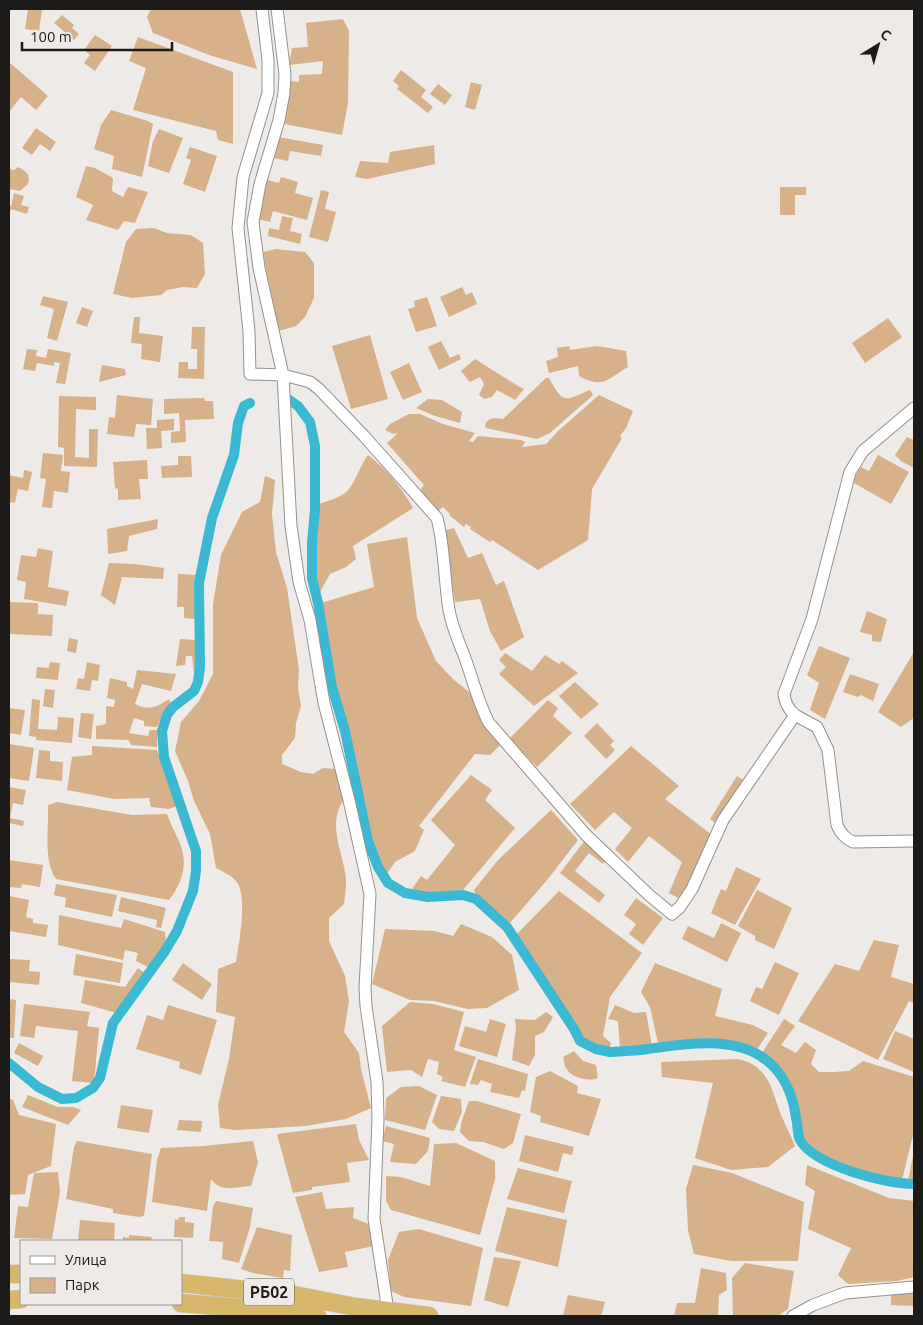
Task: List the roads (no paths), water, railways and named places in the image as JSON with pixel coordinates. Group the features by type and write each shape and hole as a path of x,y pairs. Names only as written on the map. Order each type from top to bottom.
{"highway":[{"name":"РБ02","path":"182,1283 294,1295 429,1316"},
{"name":"РБ02","path":"182,1302 317,1316"}],"street":[{"path":"262,9 277,77 284,92 279,120 260,184 253,222 259,268 283,375 291,526 299,582 310,620 324,703 349,800 370,894 365,988 377,1082 378,1119 374,1218 388,1311"},
{"path":"277,9 277,77 268,93 243,177 238,228 249,331 250,374 283,375 310,382 364,436 437,518 441,533 449,610 453,628 466,659 482,710 489,723 586,834 649,895 672,914 680,907 692,889 723,820 795,715"},
{"path":"914,408 862,451 850,472 812,619 784,694 785,702 790,711 817,727 828,750 837,826 840,833 853,842 914,841"},
{"path":"794,1316 813,1305 845,1293 874,1292 914,1287"}],"waterway":[{"path":"288,399 298,406 310,422 315,446 312,578 332,687 345,731 368,841 378,867 388,883 405,893 428,897 463,895 476,899 507,927 580,1041 596,1049 610,1052 706,1043 736,1046 750,1050 776,1069 786,1084 797,1120 799,1138 808,1149 820,1158 852,1172 886,1181 914,1184"},
{"path":"9,1063 38,1087 62,1099 76,1098 93,1088 100,1078 113,1023 165,951 177,931 193,891 196,851 164,757 162,731 167,715 173,707 194,691 198,682 200,667 199,583 212,518 234,455 238,423 244,406 250,403"}]}
